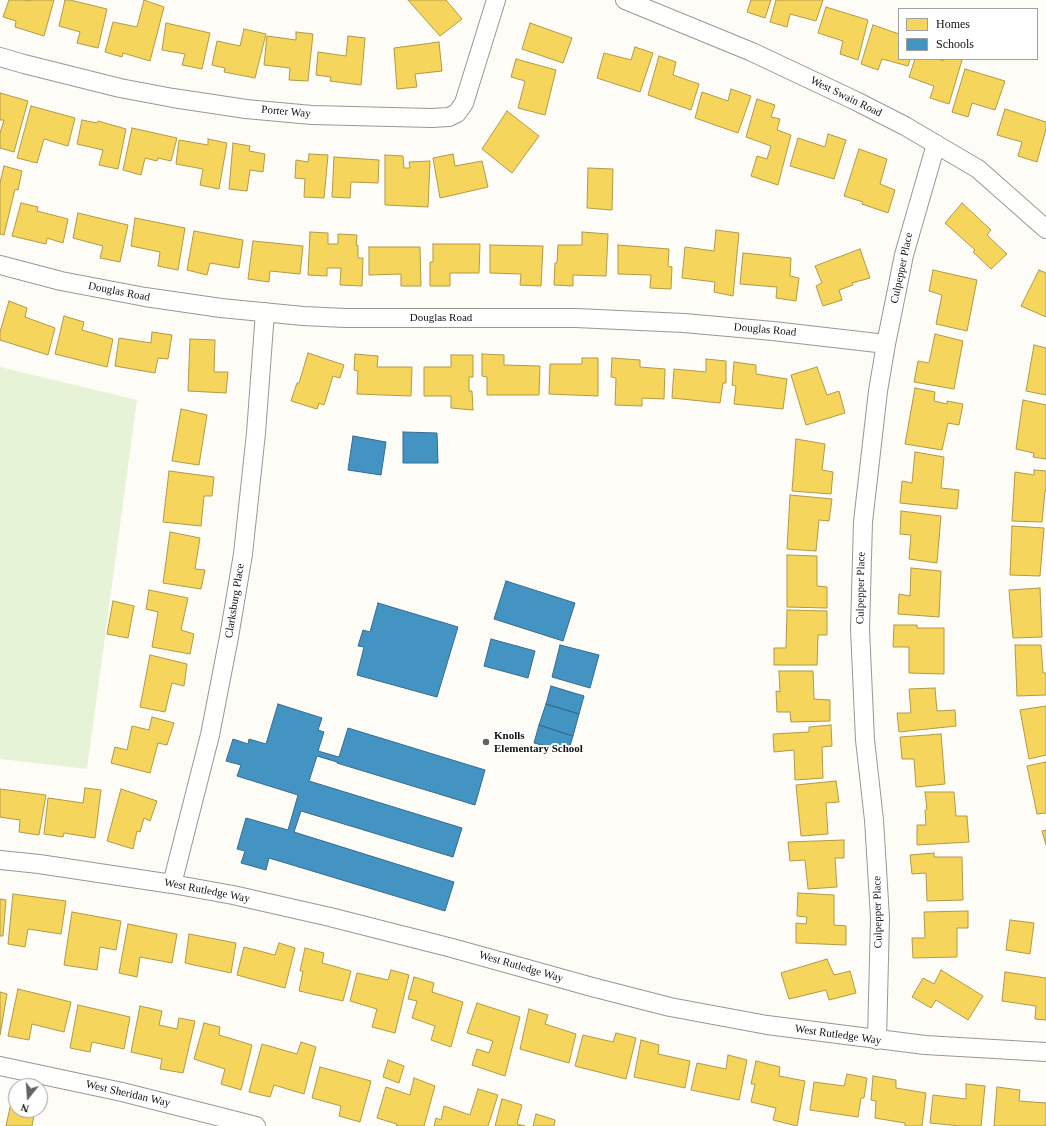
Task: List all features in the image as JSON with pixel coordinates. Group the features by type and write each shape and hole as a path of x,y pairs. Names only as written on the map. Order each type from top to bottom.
{"street":[{"name":"Porter Way","path":"0,57 120,88 246,109 312,115 432,118 449,117 457,113 464,103 496,0"},
{"name":"West Swain Road","path":"624,0 758,55 856,101 905,126 978,169 1046,229"},
{"name":"Culpepper Place","path":"877,1040 880,918 874,820 865,740 860,629 863,522 878,391 886,344 904,255 936,144"},
{"name":"Douglas Road","path":"0,265 60,281 145,297 221,308 265,312 345,318 576,318 676,323 773,330 886,344"},
{"name":"Clarksburg Place","path":"172,884 210,735 243,554 256,433 265,312"},
{"name":"West Rutledge Way","path":"0,860 47,865 233,895 330,917 452,948 592,987 670,1006 767,1025 925,1045 1046,1052"},
{"name":"West Sheridan Way","path":"0,1066 122,1092 256,1126"}],"green space":[{"path":"0,367 137,400 87,769 0,759"}],"building: Homes":[{"path":"9,0 54,0 44,36 15,27 16,21 3,17"},
{"path":"65,0 107,9 98,48 77,43 80,32 59,26"},
{"path":"144,0 164,7 150,61 123,53 122,57 105,52 113,22 137,27"},
{"path":"408,0 446,0 462,19 440,36"},
{"path":"751,0 771,0 765,18 747,12"},
{"path":"776,0 823,0 816,21 790,14 787,27 770,22"},
{"path":"826,7 868,20 858,60 840,54 843,41 818,33"},
{"path":"166,23 210,33 202,69 182,65 185,54 162,50"},
{"path":"530,23 572,38 563,63 522,49"},
{"path":"873,25 898,34 898,60 910,60 908,66 882,59 878,70 861,64"},
{"path":"244,29 266,34 255,78 224,72 225,68 212,65 217,41 240,46"},
{"path":"296,32 313,34 308,81 289,80 290,68 264,65 267,36 296,40"},
{"path":"348,36 365,38 361,85 330,81 331,77 316,75 318,52 346,56"},
{"path":"439,42 442,71 415,74 417,87 397,89 394,48"},
{"path":"635,47 653,53 640,92 597,78 604,53 631,60"},
{"path":"659,56 676,62 673,75 699,84 691,110 648,95"},
{"path":"516,59 556,70 545,115 518,108 525,81 511,77"},
{"path":"915,60 962,60 949,104 930,98 934,86 909,77"},
{"path":"965,69 1005,81 995,110 972,103 968,117 952,112"},
{"path":"731,89 751,96 738,133 695,118 702,92 728,101"},
{"path":"0,93 28,101 14,152 0,148 0,133 4,120 0,120"},
{"path":"757,99 775,105 771,117 780,119 777,130 791,135 778,185 751,176 757,156 767,159 771,146 746,137"},
{"path":"31,106 75,118 68,146 44,139 37,163 17,158"},
{"path":"1005,109 1046,122 1046,129 1037,162 1018,156 1022,142 997,135"},
{"path":"507,111 539,136 512,173 482,149"},
{"path":"82,120 97,123 98,121 126,129 118,169 99,165 103,150 77,144"},
{"path":"132,128 177,138 171,161 158,158 157,161 145,158 141,175 123,170"},
{"path":"828,134 846,140 834,179 790,166 798,138 825,147"},
{"path":"208,139 227,143 219,189 200,185 203,169 176,164 179,140 208,145"},
{"path":"233,143 250,146 249,151 265,154 263,172 250,170 247,191 229,189"},
{"path":"859,149 887,159 880,184 895,190 888,213 862,204 863,202 844,196"},
{"path":"309,154 328,155 324,198 304,197 305,179 295,178 296,160 308,162"},
{"path":"453,154 455,166 482,161 488,187 440,198 433,158"},
{"path":"385,155 403,156 404,168 410,168 409,162 430,161 428,207 385,205"},
{"path":"334,157 379,160 378,183 351,182 350,198 332,197"},
{"path":"4,166 22,171 18,190 15,189 4,235 0,234 0,183"},
{"path":"588,168 613,169 612,210 587,208"},
{"path":"21,203 38,207 37,211 68,219 63,243 47,238 46,244 12,236"},
{"path":"962,203 991,230 987,235 1007,254 991,269 973,252 975,250 945,223"},
{"path":"78,213 128,225 120,262 100,258 103,246 73,238"},
{"path":"135,218 185,228 178,270 158,266 160,252 131,246"},
{"path":"716,230 739,233 733,296 714,292 715,282 682,278 685,247 714,251"},
{"path":"194,231 243,240 239,268 210,263 207,275 187,270"},
{"path":"310,232 328,233 328,244 338,244 338,234 357,235 356,245 358,245 358,258 363,258 362,286 340,285 341,268 327,268 327,276 308,275"},
{"path":"582,232 608,234 606,276 573,275 573,286 554,285 558,245 582,245"},
{"path":"253,241 303,246 300,274 270,271 269,282 248,279"},
{"path":"433,244 480,244 479,273 450,273 450,286 430,286 430,262 433,262"},
{"path":"490,245 543,246 541,286 520,285 521,274 490,273"},
{"path":"618,245 669,249 668,266 672,267 671,289 650,288 651,275 618,274"},
{"path":"369,247 420,247 421,286 401,286 401,274 369,275"},
{"path":"860,249 870,278 852,283 853,285 839,290 842,300 823,306 816,286 822,283 815,266"},
{"path":"743,253 791,258 790,276 799,278 796,301 776,298 777,287 740,284"},
{"path":"933,270 977,280 967,331 936,324 942,295 929,291"},
{"path":"1039,270 1046,273 1046,317 1021,306"},
{"path":"9,301 27,308 25,317 55,328 48,355 0,340 0,332"},
{"path":"64,316 84,322 82,330 113,339 107,367 55,354"},
{"path":"152,332 172,335 168,359 158,358 155,373 115,366 119,338 151,343"},
{"path":"935,334 963,341 954,389 914,382 918,361 929,363"},
{"path":"190,339 215,340 214,372 228,372 226,393 188,391"},
{"path":"1034,345 1046,348 1046,395 1026,391"},
{"path":"308,353 344,365 340,378 333,376 324,405 319,403 317,409 291,401 297,383 299,383"},
{"path":"355,354 378,356 377,367 412,367 411,396 357,394 358,371 354,370"},
{"path":"482,354 504,355 504,365 540,366 539,395 487,395 487,377 482,376"},
{"path":"451,355 473,355 473,377 469,377 469,391 472,391 473,410 451,408 451,396 424,396 424,367 451,367"},
{"path":"582,358 598,358 598,396 549,394 550,364 582,364"},
{"path":"612,358 640,360 640,367 665,369 664,399 642,398 642,406 615,405 616,378 611,377"},
{"path":"706,359 726,361 726,383 723,383 720,403 672,398 674,369 706,372"},
{"path":"734,362 756,365 756,374 787,379 783,409 734,404 736,386 732,385"},
{"path":"817,367 827,395 839,391 845,413 806,425 791,375"},
{"path":"915,388 935,392 934,401 947,404 947,401 963,404 959,425 948,423 942,450 905,444"},
{"path":"1023,400 1046,405 1046,459 1033,457 1034,453 1016,449"},
{"path":"181,409 207,415 199,465 172,461"},
{"path":"796,439 825,444 822,470 833,472 831,494 792,491"},
{"path":"915,452 944,457 941,488 959,490 957,509 900,503 902,481 912,483"},
{"path":"1034,470 1046,471 1046,491 1042,522 1012,521 1015,472 1034,475"},
{"path":"169,471 214,477 212,496 204,496 201,526 163,522"},
{"path":"790,495 832,499 829,521 819,520 816,551 787,549"},
{"path":"901,511 941,516 937,563 909,559 911,535 900,534"},
{"path":"1012,526 1044,528 1040,576 1010,575"},
{"path":"170,532 200,538 195,569 205,570 201,589 163,583"},
{"path":"787,555 817,556 817,586 827,587 827,608 787,607"},
{"path":"911,568 941,571 939,617 898,614 899,594 910,596"},
{"path":"1040,588 1042,637 1013,638 1009,590"},
{"path":"149,590 188,598 181,630 194,634 190,654 152,647 158,612 146,609"},
{"path":"113,601 134,606 128,638 107,634"},
{"path":"787,610 827,611 827,635 818,635 817,665 774,665 774,648 786,648"},
{"path":"894,625 917,625 917,628 944,628 944,674 909,673 909,647 893,647"},
{"path":"1015,645 1041,645 1043,673 1046,673 1046,695 1017,696"},
{"path":"150,655 187,664 184,686 172,683 165,712 140,707"},
{"path":"779,671 813,671 814,699 830,700 830,721 791,722 790,712 777,712 776,691 780,692"},
{"path":"935,688 937,711 955,710 956,726 899,732 897,713 911,713 909,689"},
{"path":"1046,706 1046,755 1029,759 1020,710"},
{"path":"152,717 174,723 167,745 158,743 150,773 111,763 115,747 127,750 132,726 149,730"},
{"path":"831,725 832,746 822,747 823,778 795,780 794,750 774,752 773,734 809,732 809,727"},
{"path":"941,734 945,784 916,787 914,759 902,759 900,737"},
{"path":"1046,762 1046,813 1037,814 1027,766"},
{"path":"836,781 839,802 826,803 828,834 801,836 796,785"},
{"path":"85,788 101,790 95,838 64,833 63,837 44,834 48,798 83,803"},
{"path":"0,789 46,795 39,835 19,832 20,820 0,817"},
{"path":"121,789 157,801 150,821 144,818 140,832 137,831 133,849 107,841"},
{"path":"925,792 954,792 956,816 967,816 969,842 917,845 917,825 926,825 925,810 927,809"},
{"path":"1046,830 1046,845 1042,831"},
{"path":"844,840 844,858 835,858 837,887 808,889 805,860 790,861 788,842"},
{"path":"934,853 934,857 962,857 963,900 927,901 926,873 912,874 910,855"},
{"path":"798,893 834,895 834,925 846,926 846,945 796,943 796,923 806,924 807,917 797,916"},
{"path":"13,894 66,901 61,934 28,929 25,947 8,944"},
{"path":"0,899 6,900 3,936 0,936"},
{"path":"968,911 968,928 957,928 957,957 913,958 912,938 925,938 924,912"},
{"path":"72,912 121,921 116,950 100,947 97,970 64,965"},
{"path":"1010,920 1034,923 1030,954 1006,950"},
{"path":"128,924 177,934 172,963 140,957 137,977 119,973"},
{"path":"189,934 236,943 231,973 185,963"},
{"path":"279,943 295,948 285,988 237,975 244,947 275,955"},
{"path":"305,948 324,953 322,963 351,971 343,1001 299,991 303,971 300,971"},
{"path":"827,959 834,975 850,971 856,993 829,1000 826,990 789,999 781,973"},
{"path":"391,970 409,975 395,1033 372,1027 377,1009 350,1001 357,973 388,980"},
{"path":"941,970 983,996 968,1020 936,1000 931,1008 912,997 923,978 934,984"},
{"path":"1005,972 1046,978 1046,1020 1035,1019 1036,1006 1002,1001"},
{"path":"414,977 434,983 432,992 463,1002 451,1047 431,1040 435,1026 412,1018 417,1001 408,999"},
{"path":"18,989 71,1002 64,1032 32,1024 29,1040 8,1036"},
{"path":"0,992 7,994 0,1035"},
{"path":"477,1003 520,1017 505,1076 472,1065 477,1049 489,1053 493,1041 467,1033"},
{"path":"78,1005 130,1017 124,1049 92,1042 90,1052 70,1048"},
{"path":"140,1006 162,1011 159,1025 177,1029 179,1018 195,1021 183,1073 160,1069 162,1059 131,1052"},
{"path":"529,1009 548,1015 545,1024 576,1034 569,1063 520,1049"},
{"path":"204,1023 220,1027 219,1035 252,1045 241,1090 221,1084 225,1069 194,1059"},
{"path":"616,1033 636,1038 626,1079 575,1066 583,1035 613,1042"},
{"path":"641,1040 659,1045 658,1054 690,1061 685,1088 634,1077"},
{"path":"301,1042 316,1047 304,1094 274,1085 270,1097 249,1092 262,1044 297,1054"},
{"path":"728,1055 747,1060 739,1100 691,1090 697,1063 726,1069"},
{"path":"388,1060 404,1066 399,1083 383,1077"},
{"path":"756,1061 780,1067 779,1076 805,1081 797,1126 773,1120 776,1108 751,1102 755,1084 751,1084"},
{"path":"320,1067 371,1081 360,1122 339,1116 341,1106 312,1098"},
{"path":"847,1074 867,1078 864,1098 861,1098 858,1117 810,1110 814,1082 844,1086"},
{"path":"873,1076 896,1080 896,1088 926,1093 922,1126 905,1126 905,1123 875,1118 876,1101 871,1100"},
{"path":"414,1078 435,1086 424,1126 396,1126 397,1124 377,1118 386,1087 410,1095"},
{"path":"966,1084 985,1086 981,1126 960,1126 930,1123 933,1095 966,1099"},
{"path":"997,1087 1020,1090 1019,1101 1046,1103 1046,1126 994,1126"},
{"path":"478,1089 498,1095 488,1126 434,1126 436,1118 441,1120 444,1106 470,1115"},
{"path":"502,1099 522,1105 517,1124 525,1126 495,1126"},
{"path":"536,1114 555,1120 554,1126 533,1126"},
{"path":"8,1117 34,1118 32,1126 6,1126"}],"building: Schools":[{"path":"403,432 437,433 438,463 403,463"},
{"path":"353,436 386,442 381,475 348,470"},
{"path":"506,581 575,603 563,641 494,619"},
{"path":"378,603 458,627 437,697 357,675 364,647 358,646 363,630 370,632"},
{"path":"491,639 535,651 528,678 484,666"},
{"path":"560,645 599,655 590,688 552,677"},
{"path":"551,686 584,696 579,714 546,704"},
{"path":"278,704 322,718 318,730 324,732 318,751 339,757 348,728 485,770 475,805 317,756 309,781 462,828 453,857 301,811 294,832 454,882 445,911 269,858 266,870 241,863 245,851 237,849 246,818 288,830 298,795 237,776 241,765 226,761 233,739 248,744 249,739 266,744"},
{"path":"546,704 579,714 573,736 539,725"},
{"path":"539,725 573,736 568,752 534,743"}],"place":[{"name":"Knolls Elementary School","path":"486,742"}]}
